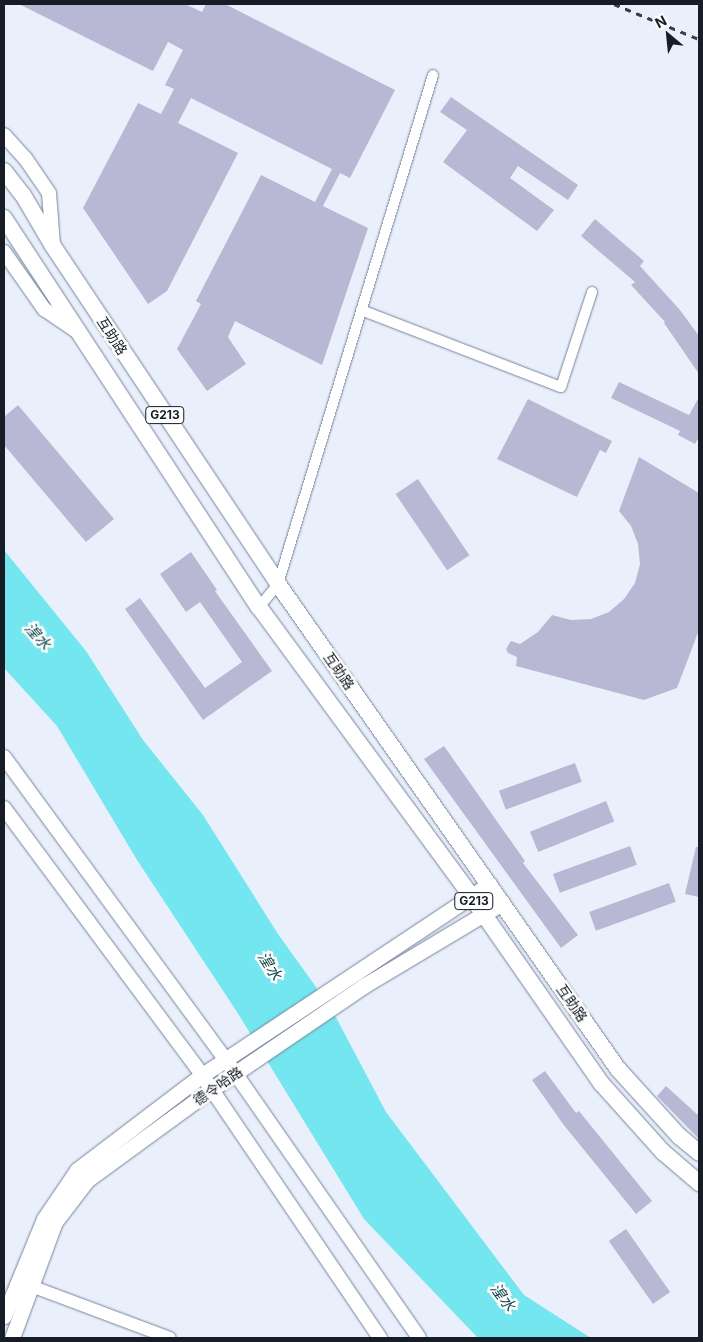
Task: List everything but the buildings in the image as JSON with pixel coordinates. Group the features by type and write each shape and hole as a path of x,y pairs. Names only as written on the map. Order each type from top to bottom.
{"highway":[{"name":"互助路","path":"4,171 23,195 53,246 278,584 618,1068 679,1136 699,1153"},
{"name":"互助路","path":"4,218 260,608 471,896 601,1083 663,1152 699,1183"}],"main road":[{"path":"4,135 25,158 49,193 53,246"},
{"path":"4,252 44,309 78,332"},
{"path":"4,757 226,1060 419,1338"},
{"path":"4,808 212,1089 380,1338"},
{"name":"德令哈路","path":"17,1281 55,1222 88,1180 235,1074 252,1052 355,973 489,884"},
{"name":"德令哈路","path":"12,1338 17,1281 44,1219 77,1170 202,1075 226,1060 252,1052 484,916 502,903"},
{"path":"4,1316 8,1293 17,1281"}],"street":[{"path":"260,608 278,584 432,75"},
{"path":"361,310 562,387 592,292"},
{"path":"17,1281 170,1338"}],"water":[{"name":"湟水","path":"4,550 86,651 143,740 203,815 278,934 331,1008 386,1112 524,1295 591,1338 478,1338 364,1219 237,1012 137,860 57,726 4,668"}],"railway":[{"path":"614,4 699,39"}]}
